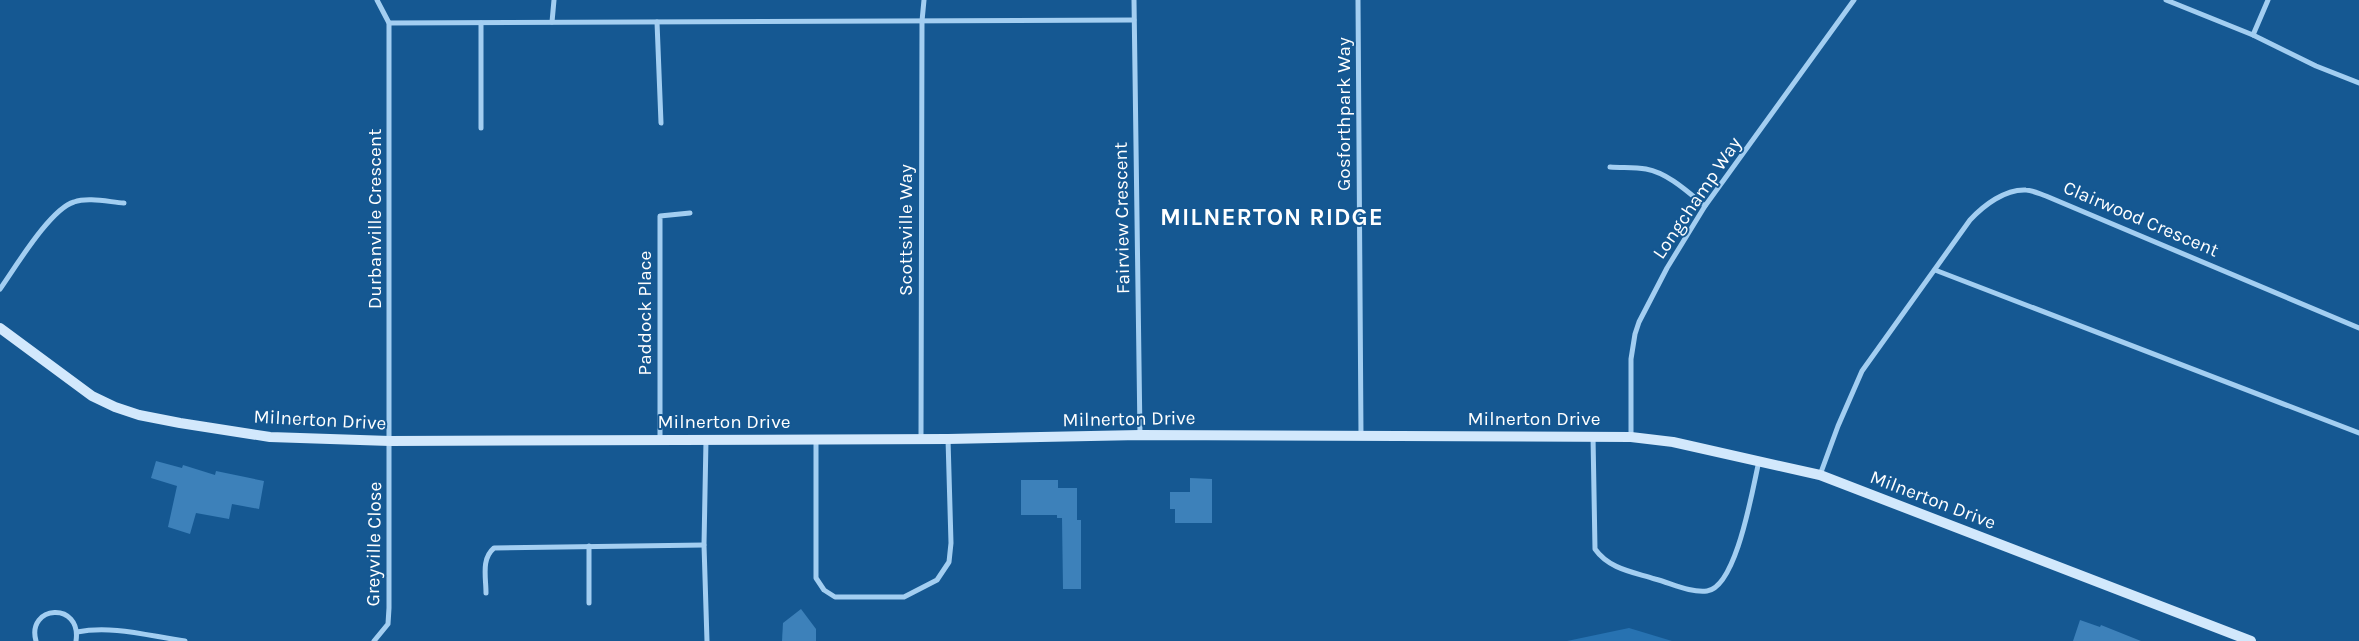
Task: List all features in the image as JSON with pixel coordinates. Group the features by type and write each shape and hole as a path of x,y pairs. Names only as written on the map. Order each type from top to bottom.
{"street":[{"name":"Durbanville Crescent","path":"378,0 389,23 390,441"},
{"path":"552,22 554,0"},
{"name":"Scottsville Way","path":"920,439 922,21 924,0"},
{"name":"Fairview Crescent","path":"1134,0 1140,435"},
{"name":"Gosforthpark Way","path":"1358,0 1361,437"},
{"name":"Longchamp Way","path":"1631,437 1631,359 1635,334 1667,268 1706,206 1854,0"},
{"path":"2166,0 2253,35 2316,66 2359,83"},
{"path":"2253,35 2268,0"},
{"path":"389,23 1134,20"},
{"path":"656,22 661,123"},
{"path":"481,23 481,128"},
{"path":"1610,167 1646,169 1660,174 1706,206"},
{"name":"Clairwood Crescent","path":"1820,475 1838,426 1862,371 1970,220 1984,206 2011,193 2026,190 2046,196 2359,328"},
{"path":"0,289 50,220 67,206 74,202 83,201 124,203"},
{"name":"Paddock Place","path":"660,440 660,216 690,213"},
{"path":"1934,270 2359,434"},
{"name":"Milnerton Drive","path":"0,328 92,396 115,407 139,415 270,437 390,441 948,439 1140,435 1361,437 1593,436 1631,437 1673,442 1820,475 2251,641"},
{"path":"1593,436 1595,549 1610,565 1693,590 1708,591 1719,585 1726,575 1745,524 1759,460"},
{"path":"706,439 704,544 706,641"},
{"path":"816,439 816,578 824,590 835,597 904,598 937,580 949,562 951,542 948,439"},
{"name":"Greyville Close","path":"374,641 388,624 390,441"},
{"path":"486,593 485,562 487,555 494,548 704,544"},
{"path":"588,546 589,603"},
{"path":"36,641 35,627 39,619 54,612 70,617 75,624 77,632 76,641"},
{"path":"77,632 92,629 111,630 184,641"}],"shaded area":[{"path":"1629,628 1672,641 1567,641"}],"building":[{"path":"156,461 182,468 183,465 215,475 216,471 264,481 259,509 232,504 229,519 196,513 190,534 168,527 177,486 151,478"},
{"path":"1190,478 1212,479 1212,523 1175,523 1175,509 1170,509 1170,492 1190,492"},
{"path":"1021,480 1058,480 1058,488 1077,488 1077,520 1081,520 1081,589 1063,589 1062,518 1057,518 1057,515 1021,515"},
{"path":"801,609 816,629 816,641 782,641 783,623"},
{"path":"2080,620 2100,627 2101,625 2141,641 2073,641"}],"district":[{"name":"MILNERTON RIDGE","path":"1272,217"}]}
